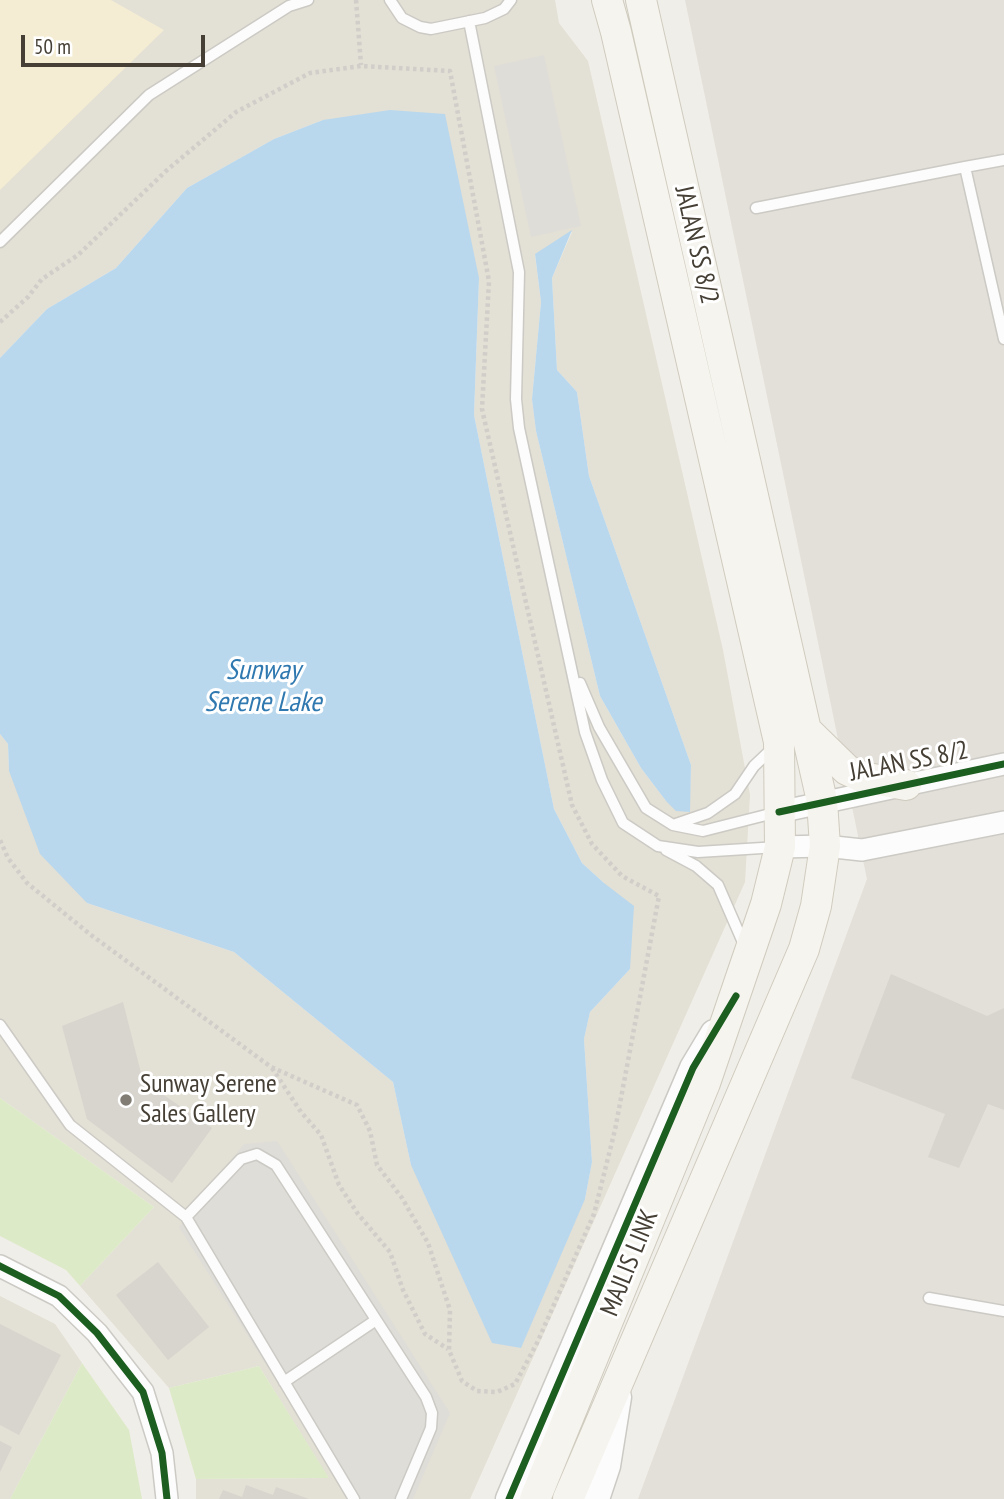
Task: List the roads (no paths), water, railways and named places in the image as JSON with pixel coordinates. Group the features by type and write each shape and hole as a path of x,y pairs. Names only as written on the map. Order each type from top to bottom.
{"main road":[{"name":"JALAN SS 8/2","path":"607,0 792,736 822,801"},
{"name":"JALAN SS 8/2","path":"641,0 792,736"},
{"path":"792,736 847,770 876,781 906,785"},
{"name":"MAJLIS LINK","path":"535,1499 705,1083 736,996 766,904 780,847 779,811 792,736"},
{"name":"MAJLIS LINK","path":"568,1499 804,948 816,906 825,846 822,801"}],"street":[{"name":"JALAN SS 8/2","path":"822,801 1004,764"},
{"path":"779,811 822,801"},
{"path":"780,847 825,846 862,850 1004,822"},
{"path":"509,1499 693,1068 736,996"},
{"path":"0,1266 59,1296 97,1333 142,1392 162,1453 167,1499"},
{"path":"596,1499 607,1466 622,1375"}],"lane":[{"path":"0,242 149,95 289,6 308,0"},
{"path":"390,0 402,18 420,27 441,28 495,14 511,0"},
{"path":"469,21 520,272 516,399 519,428 585,732 602,780 623,823 696,866 718,885 748,956"},
{"path":"756,208 1004,160"},
{"path":"965,167 1004,339"},
{"path":"572,664 599,727 646,808 673,825 703,831 779,811"},
{"path":"673,825 708,813 735,794 754,766 792,736"},
{"path":"658,846 698,852 780,847"},
{"path":"0,1025 70,1125 186,1217 354,1499"},
{"path":"186,1217 242,1159 257,1154 276,1165 426,1397 432,1413 431,1428 401,1499"},
{"path":"929,1298 1004,1311"},
{"path":"284,1382 376,1320"}],"water":[{"name":"Sunway Serene Lake","path":"390,110 445,114 479,278 474,415 554,809 582,863 634,906 630,969 590,1012 584,1039 592,1162 585,1199 521,1348 492,1343 411,1165 393,1082 234,952 87,903 40,854 9,771 8,744 0,734 0,358 47,309 116,268 187,188 274,139 323,120"},
{"path":"572,230 552,278 557,370 577,392 589,476 691,765 690,812 676,811 666,801 641,768 600,696 536,431 532,399 541,302 535,254"}],"place":[{"name":"Sunway Serene Sales Gallery","path":"126,1100"}]}
